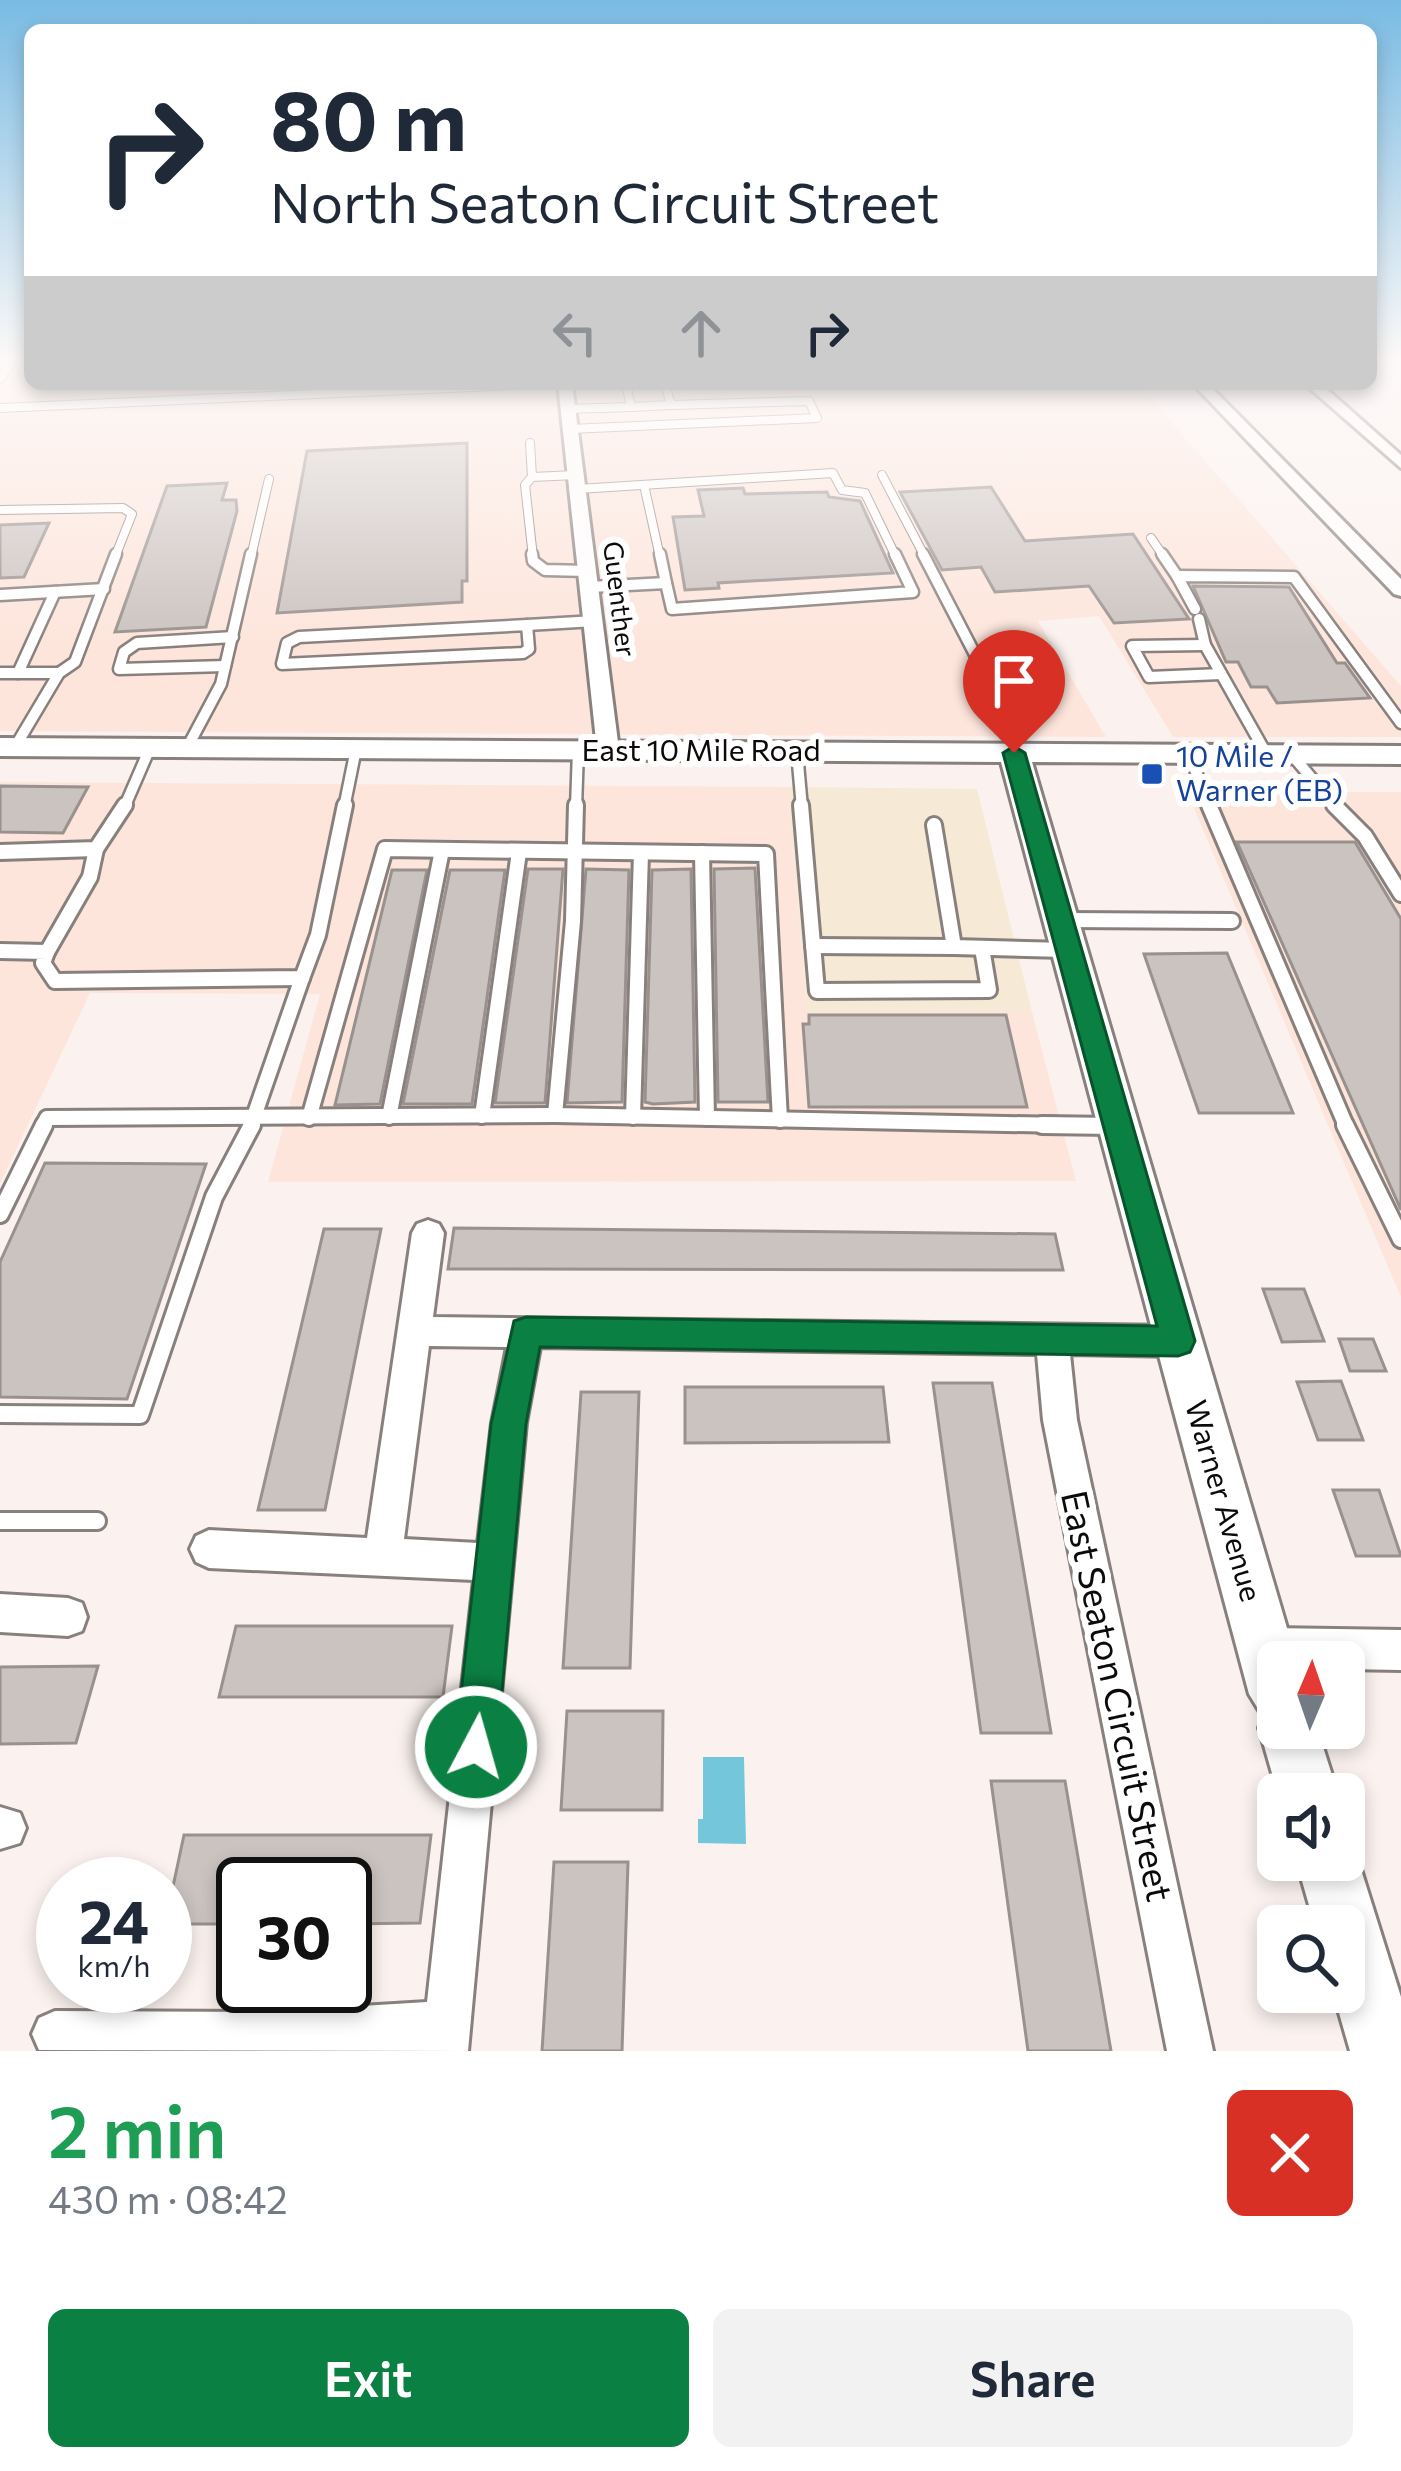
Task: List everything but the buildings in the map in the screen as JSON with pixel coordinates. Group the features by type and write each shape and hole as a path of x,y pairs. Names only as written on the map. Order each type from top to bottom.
{"main road":[{"name":"East 10 Mile Road","path":"7,747 1280,755 1400,748"},
{"name":"Warner Avenue","path":"1014,753 1262,1641"},
{"path":"1333,1881 1384,2051"}],"street":[{"name":"Guenther","path":"574,455 595,621 593,750"},
{"path":"1269,455 1401,590"},
{"path":"383,1558 428,1233"},
{"path":"414,1331 1178,1341"},
{"path":"55,2034 306,2042 447,2038 509,1424 526,1332"},
{"name":"East Seaton Circuit Street","path":"1052,1340 1060,1420 1190,2051"},
{"path":"209,1549 494,1562"},
{"path":"0,1613 68,1617"},
{"path":"1365,1649 1401,1650"}],"lane":[{"path":"531,455 532,477 525,485 533,561 545,570 589,579 666,583"},
{"path":"532,477 644,485 833,472 842,490 865,493 913,592 672,609 644,485"},
{"path":"882,475 1010,722 1014,753"},
{"path":"187,748 221,684 269,479"},
{"path":"0,510 130,510 75,662 59,673 7,747"},
{"path":"1151,538 1178,575 1221,674 1280,755 1365,836 1401,894"},
{"path":"1178,575 1294,577 1400,748"},
{"path":"1,597 104,589"},
{"path":"18,674 55,592"},
{"path":"527,622 529,649 523,653 282,664 286,643 298,637 527,622 595,621"},
{"path":"226,666 119,669 124,652 137,643 232,637"},
{"path":"1205,645 1132,646 1149,677 1221,674"},
{"path":"0,674 59,673"},
{"path":"150,748 122,813 96,849 90,877 43,963 55,981 302,978"},
{"path":"0,1414 140,1415 214,1197 254,1118 319,935 356,749"},
{"path":"555,1115 576,853 593,750"},
{"path":"796,752 817,991 989,990 982,948"},
{"path":"1187,754 1319,1071 1401,1238"},
{"path":"934,825 954,947"},
{"path":"0,853 96,849"},
{"path":"309,1118 385,849 766,854 780,1120"},
{"path":"389,1117 442,850"},
{"path":"482,1116 519,852"},
{"path":"633,1117 641,853"},
{"path":"702,854 707,1118"},
{"path":"813,946 982,948 1063,935 1232,921"},
{"path":"0,951 47,952"},
{"path":"0,1214 47,1118 555,1115 1117,1126"},
{"path":"0,1521 97,1521"}],"shaded area":[{"path":"0,455 1200,455 1401,686 1401,737 1173,737 1099,616 1038,621 1106,737 0,731"},
{"path":"0,782 787,787 807,1012 1032,1012 1076,1181 268,1182 320,994 90,993 0,1184"},
{"path":"787,787 977,789 1032,1012 807,1012"},
{"path":"1187,792 1401,792 1401,1297 1394,1281"}],"water":[{"path":"703,1757 744,1757 746,1844 698,1843"}],"place":[{"name":"10 Mile / Warner (EB)","path":"1152,774"}],"route":[{"path":"476,1747 509,1424 526,1332 1178,1341 1014,753"}]}
